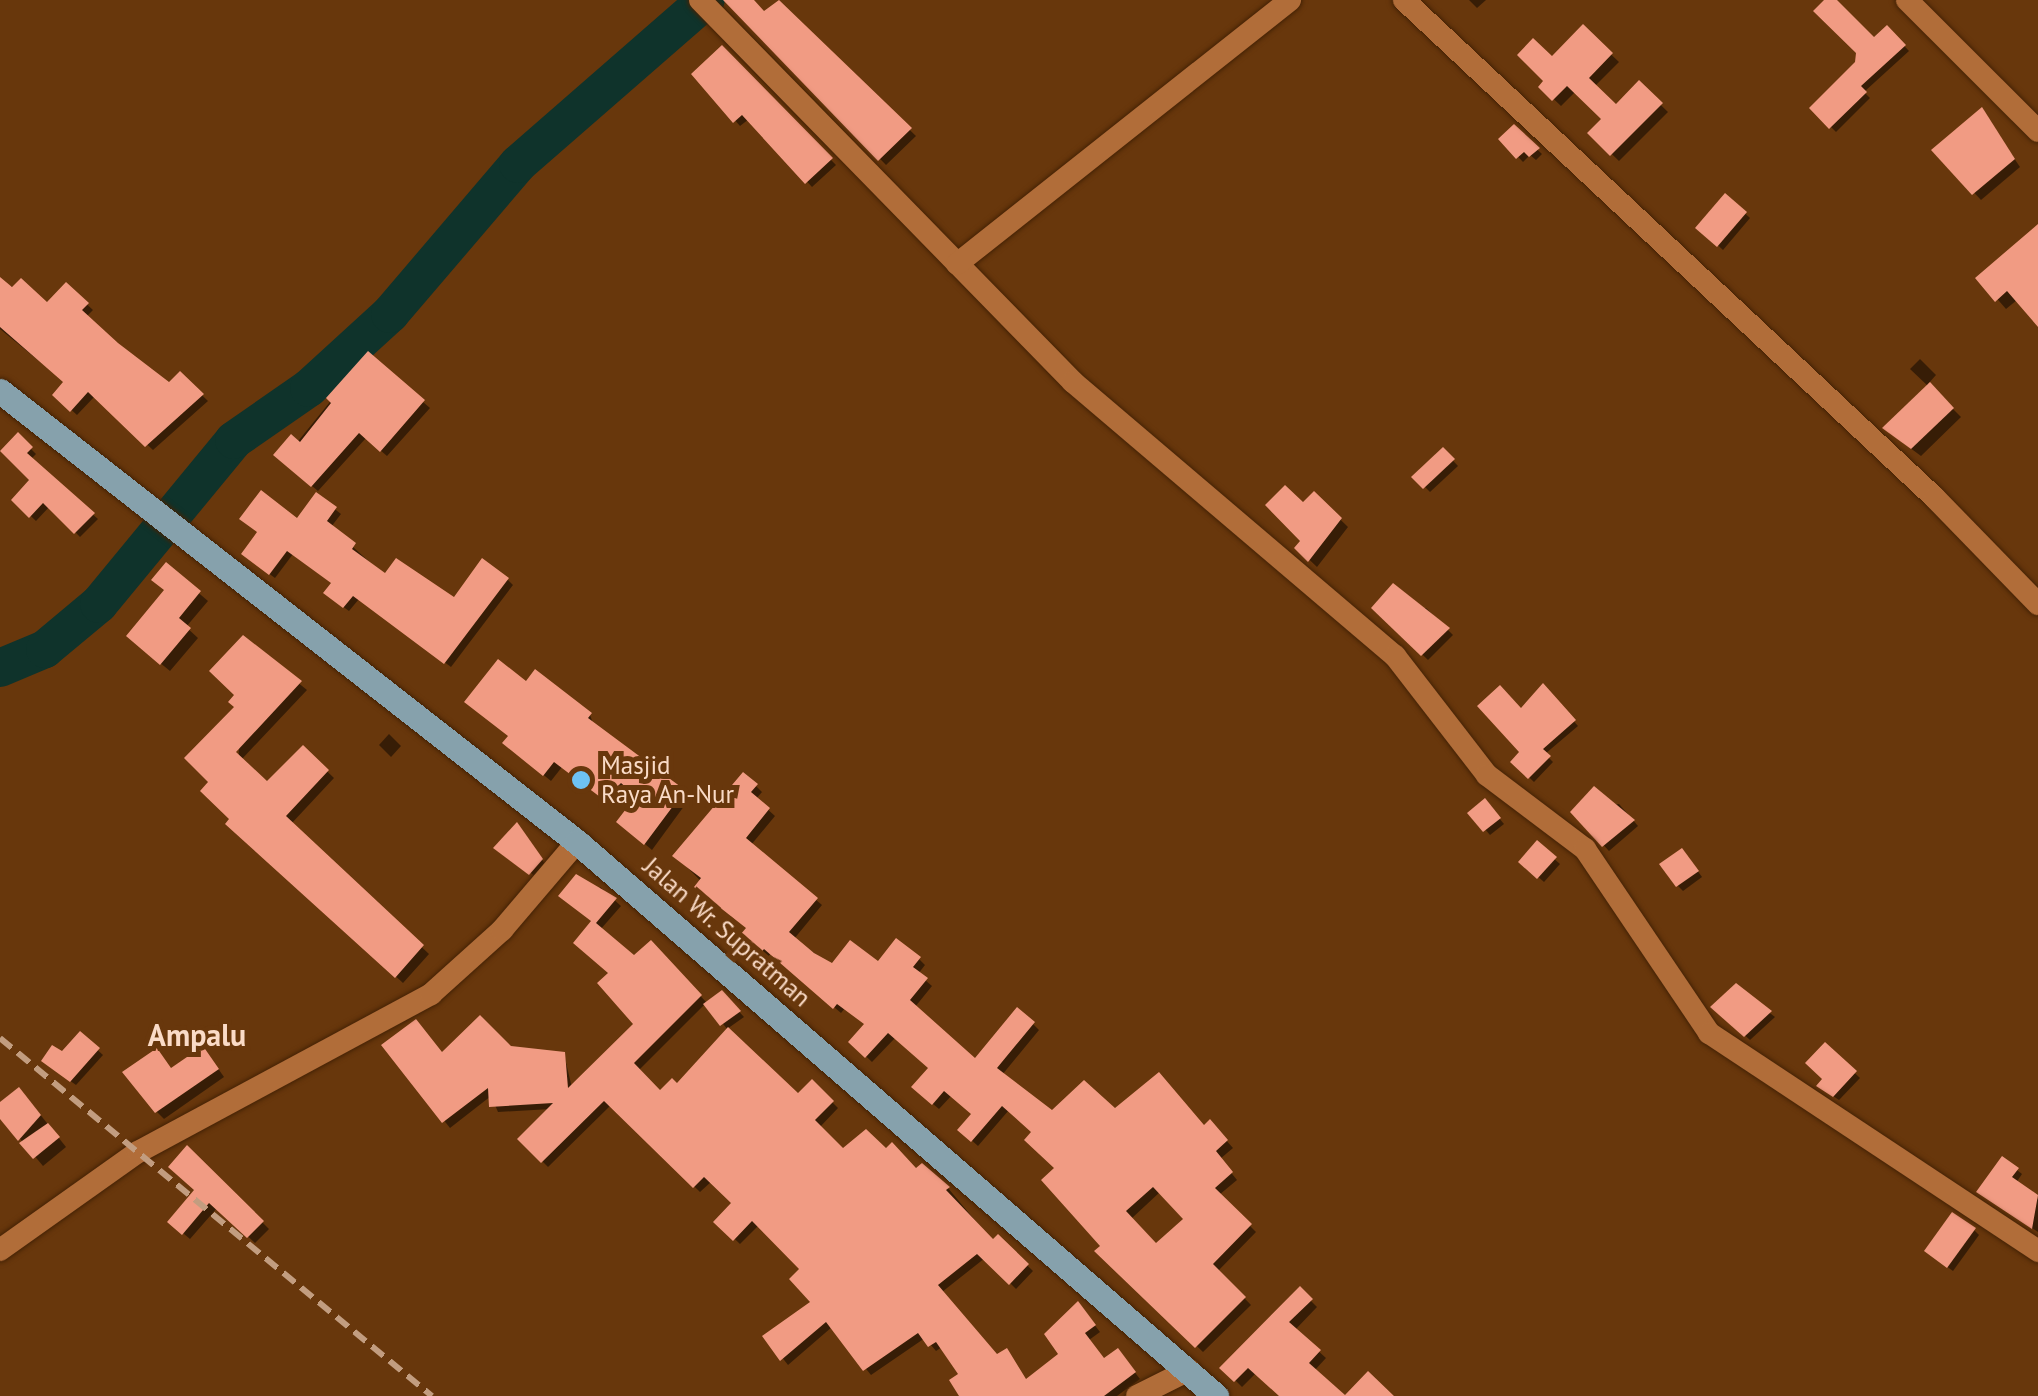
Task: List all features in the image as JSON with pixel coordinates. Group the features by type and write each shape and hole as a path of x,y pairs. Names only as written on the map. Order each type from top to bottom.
{"main road":[{"name":"Jalan Wr. Supratman","path":"0,391 578,842 1216,1396"}],"street":[{"path":"957,264 1290,0"},
{"path":"1404,0 1935,498 2038,604"},
{"path":"1907,0 2038,132"},
{"path":"706,5 1073,382 1396,656 1486,775 1585,849 1709,1034 2038,1250"},
{"path":"0,1250 138,1152 431,994 502,930 578,842"},
{"path":"1138,1396 1189,1370"}],"building":[{"path":"723,0 754,0 764,11 779,0 912,128 878,161"},
{"path":"1824,0 1837,0 1874,37 1887,25 1906,45 1861,86 1867,92 1829,129 1809,108 1855,62 1856,53 1813,11"},
{"path":"1583,24 1613,53 1589,78 1616,104 1639,80 1663,103 1610,156 1587,133 1601,119 1567,86 1552,101 1538,87 1543,81 1517,55 1533,38 1552,56"},
{"path":"722,45 833,158 805,184 742,115 733,123 691,74"},
{"path":"1982,107 2015,159 1972,195 1931,150"},
{"path":"1514,124 1540,148 1529,157 1524,152 1516,159 1498,139"},
{"path":"1725,193 1747,212 1717,247 1695,228"},
{"path":"2038,224 2038,327 2007,291 1995,302 1975,278"},
{"path":"0,277 12,287 21,278 47,302 66,282 89,303 82,310 118,343 169,382 180,371 204,394 145,447 88,392 70,412 52,395 63,382 0,327"},
{"path":"368,351 425,400 380,452 359,433 311,487 273,455 291,434 300,442 331,403 326,398"},
{"path":"1930,382 1954,408 1911,449 1882,428"},
{"path":"18,432 33,447 27,453 95,513 74,534 43,503 29,518 11,500 29,480 0,451"},
{"path":"1443,447 1455,459 1423,489 1411,477"},
{"path":"1285,485 1303,502 1314,491 1342,518 1308,562 1294,548 1300,541 1265,505"},
{"path":"261,490 297,518 316,492 337,507 327,521 356,543 352,549 385,573 396,558 454,597 482,558 509,578 444,664 353,596 343,608 323,593 331,583 287,551 269,575 241,554 257,532 239,519"},
{"path":"166,562 201,591 179,618 191,628 160,665 126,636 164,590 151,580"},
{"path":"1393,583 1450,628 1421,656 1371,608"},
{"path":"243,635 302,681 236,752 267,781 303,745 329,770 286,816 424,945 395,978 225,824 229,819 200,791 208,782 184,758 234,707 228,702 234,695 209,671"},
{"path":"498,659 526,681 535,669 592,713 588,718 685,790 644,845 616,822 636,796 621,783 604,800 554,762 543,776 502,743 508,736 464,702"},
{"path":"1543,683 1576,720 1543,749 1551,756 1528,779 1510,762 1519,752 1477,706 1500,685 1521,708"},
{"path":"743,772 758,784 751,792 770,808 746,838 818,898 789,932 814,953 832,963 850,940 878,961 896,938 921,957 913,967 928,978 910,1000 975,1058 1017,1007 1035,1022 997,1068 1052,1110 1084,1080 1115,1108 1159,1072 1204,1125 1210,1119 1228,1140 1216,1151 1233,1172 1215,1188 1252,1224 1213,1264 1246,1297 1195,1348 1094,1251 1100,1246 1041,1180 1054,1168 1024,1140 1031,1132 1002,1106 971,1142 957,1130 971,1114 944,1091 932,1105 911,1087 928,1068 888,1033 865,1058 848,1042 864,1024 837,1004 833,1009 764,949 757,958 735,941 746,928 694,887 701,878 672,856","holes":["1153,1187 1183,1219 1156,1243 1126,1211"]},
{"path":"1594,786 1635,820 1602,847 1570,812"},
{"path":"1485,798 1501,818 1483,832 1467,813"},
{"path":"517,822 543,859 529,875 493,848"},
{"path":"1537,840 1557,857 1537,879 1518,862"},
{"path":"1682,848 1699,871 1676,887 1659,864"},
{"path":"576,874 617,898 596,923 634,955 651,940 702,995 634,1063 660,1090 672,1078 677,1083 728,1027 798,1093 812,1079 834,1101 815,1120 843,1148 866,1129 886,1148 892,1142 916,1168 922,1163 950,1187 946,1190 993,1239 998,1234 1029,1264 1009,1285 977,1254 938,1285 997,1354 1007,1348 1026,1379 1058,1354 1044,1334 1078,1301 1096,1325 1085,1333 1104,1358 1118,1348 1136,1372 1104,1396 959,1396 949,1380 958,1374 936,1342 928,1347 918,1333 863,1371 826,1322 780,1361 762,1336 810,1302 789,1279 799,1269 752,1221 733,1241 713,1222 731,1203 704,1177 693,1188 604,1101 541,1163 517,1139 553,1103 489,1107 488,1088 442,1123 381,1045 416,1019 442,1052 480,1015 511,1046 565,1052 568,1088 633,1024 597,983 608,973 573,943 591,921 558,896"},
{"path":"1736,983 1772,1011 1744,1037 1710,1007"},
{"path":"722,990 741,1011 720,1026 703,1004"},
{"path":"80,1031 100,1048 70,1082 41,1061 52,1045 62,1051"},
{"path":"1825,1042 1857,1071 1833,1097 1816,1086 1822,1079 1805,1063"},
{"path":"203,1046 219,1069 155,1113 122,1072 157,1048 171,1068"},
{"path":"19,1087 41,1115 18,1141 0,1119 0,1102"},
{"path":"48,1123 60,1137 33,1159 19,1143"},
{"path":"187,1145 264,1221 247,1238 209,1203 182,1235 167,1222 194,1190 168,1167"},
{"path":"2002,1156 2019,1168 2012,1177 2038,1195 2032,1229 1976,1192"},
{"path":"1952,1212 1976,1228 1947,1268 1924,1251"},
{"path":"1300,1286 1313,1299 1289,1322 1321,1350 1309,1363 1345,1395 1368,1371 1394,1396 1279,1396 1248,1368 1234,1382 1219,1368"}],"waterway":[{"path":"0,668 45,649 99,604 234,440 309,388 390,314 518,164 706,0"}],"railway":[{"path":"0,1038 432,1396"}],"place":[{"name":"Masjid Raya An-Nur","path":"581,780"}],"district":[{"name":"Ampalu","path":"197,1035"}]}
